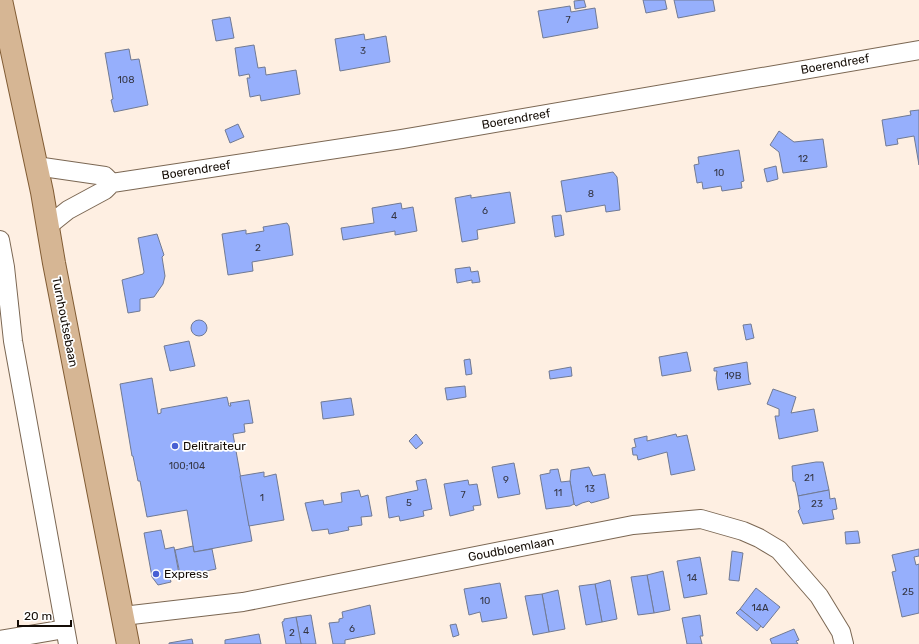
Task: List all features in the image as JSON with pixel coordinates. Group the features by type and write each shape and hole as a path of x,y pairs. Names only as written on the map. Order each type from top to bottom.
{"main road":[{"name":"Turnhoutsebaan","path":"1,0 48,226 128,644"}],"street":[{"name":"Boerendreef","path":"48,226 68,210 105,190 112,183 410,137 919,50"},
{"path":"36,166 105,176 112,183"},
{"path":"0,240 5,267 13,341 67,636 0,640"},
{"name":"Goudbloemlaan","path":"123,616 243,602 632,525 701,519 748,533 779,550 819,596 841,632 844,644"}],"building":[{"path":"584,0 586,7 575,9 574,1"},
{"path":"643,0 665,0 667,9 646,13"},
{"path":"674,0 713,0 715,11 678,18"},
{"path":"570,6 571,12 595,8 598,28 543,38 538,11"},
{"path":"230,17 234,38 216,41 212,20"},
{"path":"364,34 365,40 386,36 390,62 340,71 335,39"},
{"path":"254,45 258,68 265,67 266,75 296,70 300,94 261,101 260,95 250,97 247,78 250,78 249,74 239,76 235,48"},
{"path":"129,49 131,60 139,59 148,105 114,112 105,53"},
{"path":"919,110 919,165 914,136 897,139 898,144 886,146 882,120 911,115 910,111"},
{"path":"238,124 244,137 230,143 225,130"},
{"path":"779,131 794,142 823,139 827,167 783,173 779,152 770,145"},
{"path":"739,150 744,181 741,182 742,188 722,191 721,186 703,189 702,182 697,183 694,165 699,164 698,157"},
{"path":"776,166 778,179 767,182 764,169"},
{"path":"613,172 617,177 620,210 606,212 605,205 566,212 561,181"},
{"path":"510,192 515,223 477,230 478,239 462,242 455,198 471,195 471,198"},
{"path":"401,203 402,209 413,207 417,231 395,235 395,231 343,240 341,228 374,223 372,208"},
{"path":"561,215 564,235 555,237 552,216"},
{"path":"287,223 289,226 293,255 252,262 253,271 228,275 222,234 246,230 246,234 264,231 263,227"},
{"path":"157,234 164,255 162,257 165,276 163,284 154,297 140,299 140,311 128,313 122,280 143,274 144,272 138,238"},
{"path":"470,267 471,272 478,271 480,282 472,283 472,280 457,283 455,269"},
{"path":"199,320 206,325 207,328 202,335 199,336 192,331 191,328 196,321"},
{"path":"751,324 754,338 746,340 743,325"},
{"path":"189,341 195,366 170,371 164,346"},
{"path":"687,352 691,371 662,376 659,357"},
{"path":"470,359 472,374 466,375 464,360"},
{"path":"747,362 749,381 751,384 718,390 716,379 717,371 714,371 714,368"},
{"path":"571,367 572,376 550,379 549,371"},
{"path":"152,378 158,414 161,413 161,409 227,397 229,406 231,406 230,403 249,400 253,423 244,424 245,432 233,434 252,541 194,552 187,510 147,517 140,481 138,481 132,456 120,384"},
{"path":"465,386 466,397 447,400 445,388"},
{"path":"773,389 796,397 791,413 814,409 818,431 779,439 775,416 779,416 779,409 767,404"},
{"path":"351,398 354,415 323,419 321,402"},
{"path":"416,434 423,443 416,449 409,441"},
{"path":"676,434 677,437 687,435 695,470 671,475 667,452 638,460 637,455 633,455 632,448 636,447 634,439 647,436 647,441"},
{"path":"823,462 829,490 798,496 795,482 793,481 792,466"},
{"path":"514,463 520,494 498,498 492,467"},
{"path":"589,467 593,476 605,474 609,498 591,503 589,501 576,506 574,504 570,481 571,470"},
{"path":"558,469 561,482 570,481 574,504 570,506 546,509 540,475 550,473 550,470"},
{"path":"264,472 264,477 276,474 284,520 249,526 240,476"},
{"path":"426,479 432,509 423,511 424,516 400,521 399,516 389,518 386,497 418,490 416,481"},
{"path":"468,480 469,485 477,484 481,505 473,506 474,510 450,516 444,484"},
{"path":"359,490 361,497 368,495 372,516 361,517 362,525 348,527 349,530 329,534 328,529 312,531 305,503 323,500 324,505 342,502 341,493"},
{"path":"829,490 830,499 835,498 837,509 832,510 834,519 803,524 798,511 800,509 798,496"},
{"path":"161,530 165,549 174,547 179,574 178,577 170,578 171,582 158,585 152,577 144,533"},
{"path":"858,531 860,543 846,544 845,532"},
{"path":"193,546 194,552 212,549 216,569 178,577 179,569 175,550"},
{"path":"919,549 919,556 914,557 916,565 919,564 919,613 902,617 892,572 896,571 892,555"},
{"path":"732,551 743,553 739,581 729,580"},
{"path":"700,557 707,594 684,598 677,561"},
{"path":"663,571 670,610 654,613 647,575"},
{"path":"647,575 654,613 638,615 631,577"},
{"path":"610,580 617,619 602,622 595,584"},
{"path":"500,583 507,618 482,622 480,612 469,615 464,589"},
{"path":"595,584 602,622 586,625 579,586"},
{"path":"756,588 780,607 763,628 740,609"},
{"path":"558,590 565,629 549,632 542,594"},
{"path":"542,594 549,632 533,635 525,596"},
{"path":"370,605 375,634 345,640 345,644 333,644 329,623 339,622 339,619 343,618 342,612"},
{"path":"740,609 761,626 757,631 736,613"},
{"path":"311,615 316,644 301,644 296,617"},
{"path":"700,615 703,636 700,636 702,644 687,644 682,618"},
{"path":"296,617 301,644 286,644 282,622 284,619"},
{"path":"456,624 459,635 453,637 450,625"},
{"path":"794,629 799,640 796,641 798,644 772,644 770,639"},
{"path":"259,634 261,644 225,644 225,640"},
{"path":"192,639 193,644 169,644 169,643"}],"place":[{"name":"Delitraiteur","path":"175,446"},
{"name":"Express","path":"156,574"}]}
